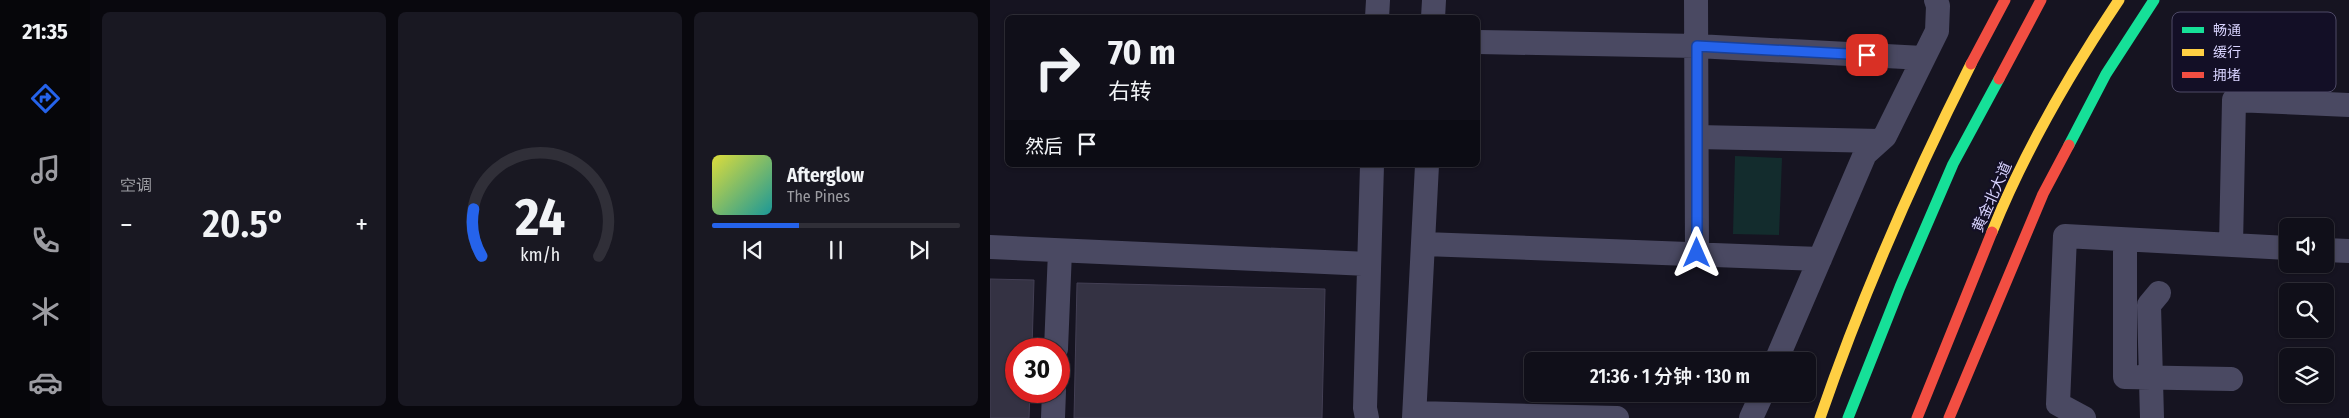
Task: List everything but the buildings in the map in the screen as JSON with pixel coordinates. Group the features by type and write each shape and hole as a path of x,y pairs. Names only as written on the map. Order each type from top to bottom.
{"street":[{"path":"1377,15 1378,0"},
{"path":"1434,0 1434,15"},
{"path":"1696,0 1697,253"},
{"path":"1780,352 1865,154 1885,136 1937,31 1938,6 1936,0"},
{"path":"1820,418 1870,278 1926,154 1989,26 2005,0"},
{"path":"1848,418 1900,287 1953,164 2041,0"},
{"name":"黄金北大道","path":"1917,418 2009,189 2078,61 2119,0"},
{"path":"1949,418 2043,194 2106,74 2154,0"},
{"path":"1480,42 1697,46 1923,58"},
{"path":"2231,245 2234,100 2349,105"},
{"path":"1697,137 1880,141"},
{"path":"1367,418 1368,264 1372,167"},
{"path":"1427,167 1414,416 1617,418"},
{"path":"2084,418 2058,404 2065,236 2279,248"},
{"path":"2125,240 2124,377 2231,379"},
{"path":"1424,244 1820,259"},
{"path":"990,247 1368,264"},
{"path":"1056,338 1060,250"},
{"path":"2334,250 2349,251"},
{"path":"2152,418 2149,305 2159,293"},
{"path":"1751,418 1758,402"},
{"path":"1052,418 1053,403"}],"green space":[{"path":"1735,156 1782,158 1779,235 1733,234"}],"traffic: fast":[{"path":"2069,145 2106,74 2154,0"},
{"path":"1848,418 1900,287 1953,164 1999,79"}],"traffic: slow":[{"path":"1992,232 2034,142 2066,84 2119,0"},
{"path":"1820,418 1853,327 1890,238 1971,64"}],"traffic: jam":[{"path":"1971,64 2005,0"},
{"path":"1999,79 2041,0"},
{"path":"1949,418 2043,194 2069,145"},
{"path":"1917,418 1992,232"}],"route":[{"path":"1697,253 1697,46 1867,55"}]}
